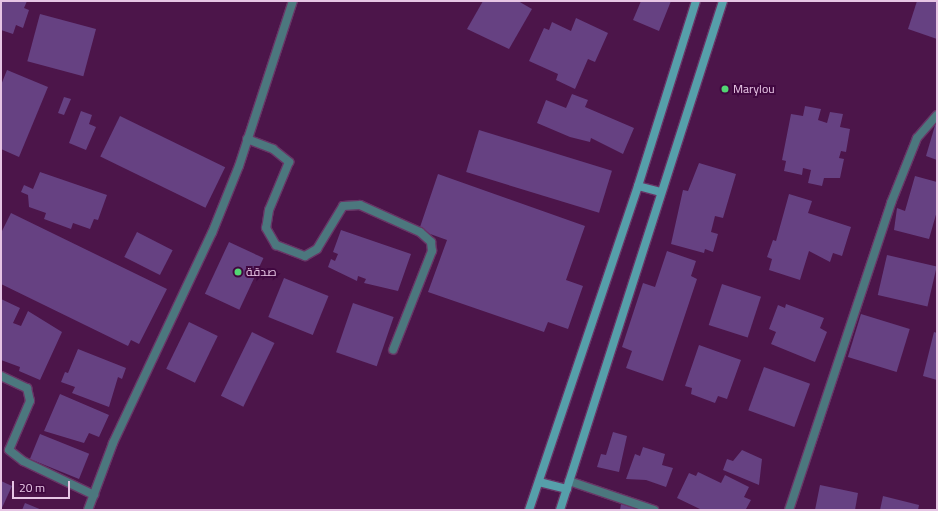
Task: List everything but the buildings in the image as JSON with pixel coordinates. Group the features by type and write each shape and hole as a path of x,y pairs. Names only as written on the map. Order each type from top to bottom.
{"street":[{"path":"88,510 126,415 212,233 247,139 293,1"},
{"path":"529,510 638,186 696,1"},
{"path":"560,510 722,1"},
{"path":"788,510 891,202 917,138 937,115"},
{"path":"247,139 273,149 289,162 268,216 266,228 276,245 305,256 317,249 343,206 360,205 420,232 431,242 432,251 393,350"},
{"path":"638,186 661,192"},
{"path":"1,376 27,388 30,401 9,450 23,461 94,495"},
{"path":"569,481 654,510"},
{"path":"539,482 567,489"}],"place":[{"name":"Marylou","path":"725,89"},
{"name":"صدقة","path":"238,272"}]}
